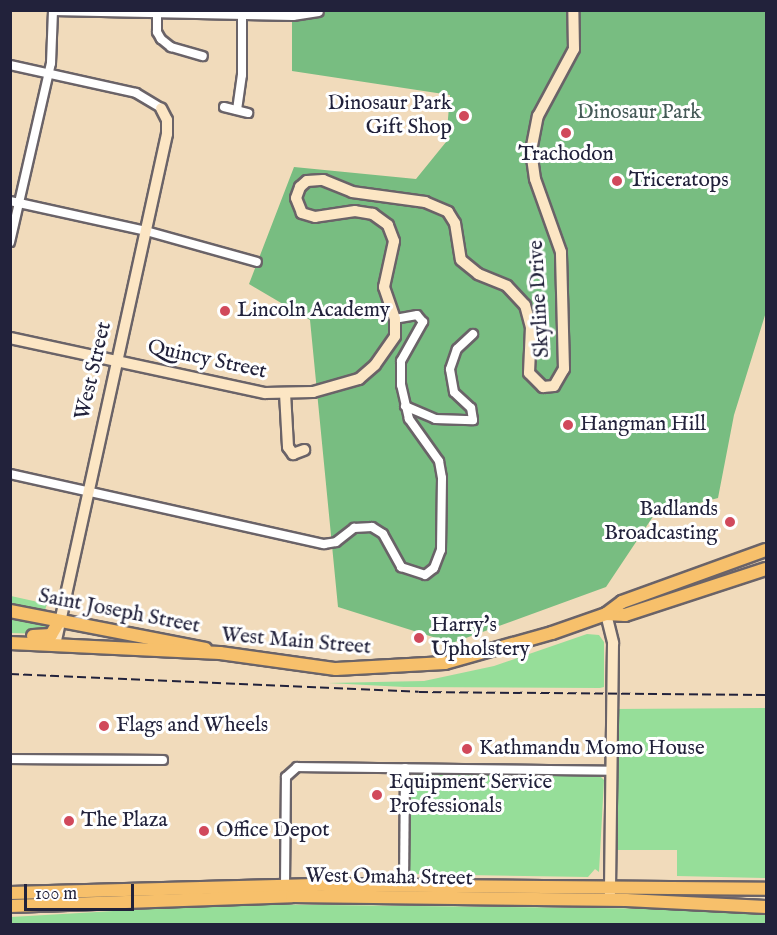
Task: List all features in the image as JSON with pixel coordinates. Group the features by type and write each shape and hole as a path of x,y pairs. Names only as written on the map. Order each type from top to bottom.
{"main road":[{"name":"West Main Street","path":"10,643 220,653 336,669 406,668 493,652 606,614 622,602 766,550"},
{"path":"666,602 687,589 766,563"},
{"name":"West Main Street","path":"606,614 626,615 766,569"},
{"name":"Saint Joseph Street","path":"10,611 174,641 220,653"},
{"path":"10,635 48,636 59,621"},
{"name":"West Omaha Street","path":"10,893 404,885 610,893 766,908"},
{"name":"West Omaha Street","path":"10,906 292,896 766,889"}],"street":[{"path":"10,242 15,202 49,74 53,10 242,16 319,12"},
{"name":"Skyline Drive","path":"395,319 384,287 394,251 388,225 363,212 315,217 302,213 296,198 307,181 323,180 352,192 425,202 448,212 455,223 458,255 465,265 507,286 525,305 530,319 528,367 532,379 548,387 560,380 564,360 561,252 535,179 531,151 538,116 574,49 573,10"},
{"path":"157,12 157,32 161,39 171,47 203,56"},
{"path":"237,110 242,75 242,16"},
{"path":"10,65 136,93 161,108"},
{"path":"224,107 248,113"},
{"name":"West Street","path":"55,645 167,134 167,120 161,108"},
{"path":"15,202 146,231 257,262"},
{"path":"10,474 315,543 330,544 354,528 366,526 383,534 406,570 425,574 434,568 442,540 441,469 414,427 405,406 400,361 423,322 417,315 395,319"},
{"name":"Quincy Street","path":"10,338 242,390 285,393 331,389 364,376 393,340 395,319"},
{"path":"405,406 435,419 473,420 471,408 454,392 450,369 457,349 473,334"},
{"path":"285,393 288,447 293,454 304,450"},
{"path":"606,614 613,643 609,771 610,893"},
{"path":"10,759 163,760"},
{"path":"285,886 289,771 297,767 609,771"},
{"path":"404,885 405,768"}],"green space":[{"name":"Dinosaur Park","path":"292,11 766,11 766,312 734,415 718,498 654,515 606,587 452,643 338,607 310,320 249,284 294,167 416,179 446,142 450,95 292,71"},
{"path":"11,596 47,604 45,610 11,605"},
{"path":"11,618 51,628 47,634 11,633"},
{"path":"587,634 599,635 604,642 604,687 404,687 328,683 424,681 494,666"},
{"path":"766,708 766,878 677,876 677,850 617,850 613,709"},
{"path":"416,772 599,775 604,780 599,872 595,869 588,877 410,874 409,783"},
{"path":"233,904 766,910 766,924 11,924 11,917"}],"railway":[{"path":"10,674 419,692 766,695"}],"place":[{"name":"Dinosaur Park Gift Shop","path":"464,116"},
{"name":"Trachodon","path":"566,133"},
{"name":"Triceratops","path":"617,181"},
{"name":"Lincoln Academy","path":"225,311"},
{"name":"Hangman Hill","path":"568,425"},
{"name":"Badlands Broadcasting","path":"730,522"},
{"name":"Harry's Upholstery","path":"419,638"},
{"name":"Flags and Wheels","path":"104,726"},
{"name":"Kathmandu Momo House","path":"467,749"},
{"name":"Equipment Service Professionals","path":"377,795"},
{"name":"The Plaza","path":"69,821"},
{"name":"Office Depot","path":"204,831"}]}
